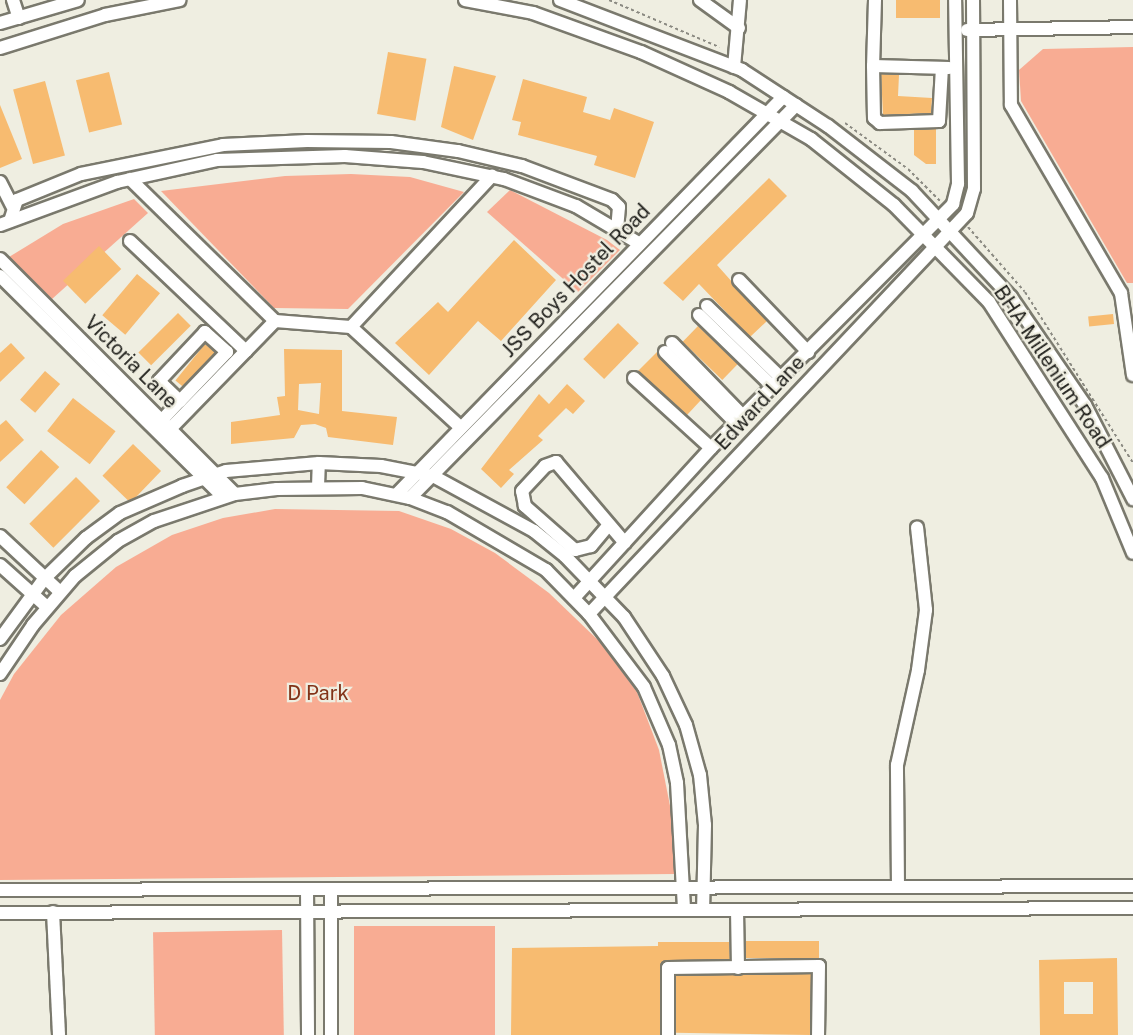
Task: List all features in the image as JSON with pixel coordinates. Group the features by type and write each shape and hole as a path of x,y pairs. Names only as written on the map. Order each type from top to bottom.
{"street":[{"path":"13,0 19,18"},
{"path":"0,23 78,0"},
{"path":"0,48 105,15 180,0"},
{"name":"BHA Millenium Road","path":"465,0 533,13 641,52 767,113 811,139 922,235 989,302 1063,412 1102,478 1133,553"},
{"name":"BHA Millenium Road","path":"560,0 734,67 796,105 912,191 1011,297 1085,405 1133,499"},
{"path":"600,0 600,14"},
{"path":"700,0 739,28"},
{"path":"734,67 740,0"},
{"path":"875,0 873,118 880,123 939,121 942,68"},
{"path":"873,66 956,68 955,0"},
{"path":"973,0 973,30"},
{"path":"1010,0 1011,105 1127,293 1133,375"},
{"path":"956,30 1133,27"},
{"name":"Edward Lane","path":"589,614 961,220 974,189 973,30"},
{"name":"Edward Lane","path":"574,598 711,448 948,209 958,184 956,68"},
{"name":"JSS Boys Hostel Road","path":"397,494 783,97"},
{"name":"JSS Boys Hostel Road","path":"410,498 796,105"},
{"path":"5,223 12,206 81,174 183,151 307,141 391,142 522,166 600,194 619,207 617,230"},
{"path":"5,223 130,179 263,156 423,162 492,176 576,206 640,244"},
{"path":"351,327 492,176"},
{"path":"130,179 275,321 351,327 460,427"},
{"path":"0,182 12,206"},
{"path":"130,241 246,351"},
{"name":"Victoria Lane","path":"0,259 166,424 210,477"},
{"path":"609,275 620,285"},
{"name":"Victoria Lane","path":"0,276 229,496"},
{"path":"739,280 808,352"},
{"path":"703,310 777,382"},
{"path":"166,424 246,351 275,321"},
{"path":"166,424 180,401 227,352 206,332 159,381 180,401"},
{"path":"668,348 740,420"},
{"path":"634,378 711,448"},
{"path":"607,527 591,546 575,549 525,506 522,491 545,466 556,462 603,514 607,527 625,543"},
{"path":"318,488 319,463"},
{"path":"0,639 44,579 77,546 120,513 210,477 319,463 417,472 433,476 534,531 606,596 663,676 686,725 700,775 703,910"},
{"path":"0,674 60,592 118,541 154,521 229,496 318,488 397,494 410,498 498,540 546,570 589,614 644,687 669,745 677,783 684,910"},
{"path":"898,887 897,765 918,670 926,610 917,527"},
{"path":"0,536 60,592"},
{"path":"0,565 47,607"},
{"path":"0,891 1133,886"},
{"path":"331,889 331,1035"},
{"path":"307,890 308,1035"},
{"path":"0,913 1133,909"},
{"path":"737,910 738,968"},
{"path":"53,912 59,1035"},
{"path":"668,1035 668,968 819,966 818,1035"}],"green space":[{"path":"1133,47 1133,283 1127,283 1021,101 1019,70 1043,49"},
{"path":"351,174 410,177 464,192 348,309 274,308 161,191 285,176"},
{"path":"510,190 607,240 620,250 578,292 487,212"},
{"path":"134,199 148,213 52,299 9,257 63,224"},
{"name":"D Park","path":"275,509 399,511 451,529 495,553 549,593 599,641 637,692 659,750 674,826 675,874 0,880 0,700 14,674 61,615 116,567 172,535 223,518"},
{"path":"354,926 495,926 495,1035 354,1035"},
{"path":"282,930 284,1035 155,1035 153,932"}],"building":[{"path":"896,0 940,0 940,18 896,18"},
{"path":"388,52 426,59 415,121 377,114"},
{"path":"454,66 496,76 473,140 441,127"},
{"path":"109,72 122,124 89,133 76,80"},
{"path":"881,74 899,75 898,96 932,98 931,113 883,115"},
{"path":"523,79 587,97 583,112 610,120 614,108 654,122 635,178 594,165 597,156 518,135 521,122 512,120"},
{"path":"45,81 65,155 33,164 13,90"},
{"path":"0,105 22,159 0,168"},
{"path":"936,129 936,164 926,164 914,155 914,130"},
{"path":"769,178 787,196 717,265 767,321 750,337 699,284 683,301 663,283"},
{"path":"514,240 556,280 501,341 478,321 429,375 395,343 438,302 448,312"},
{"path":"99,246 121,269 85,304 63,281"},
{"path":"137,274 160,293 125,335 102,315"},
{"path":"178,313 191,326 151,365 138,353"},
{"path":"1113,314 1114,324 1089,327 1088,317"},
{"path":"618,323 639,343 604,379 583,359"},
{"path":"698,326 738,364 722,380 683,342"},
{"path":"11,343 25,358 0,382 0,353"},
{"path":"205,344 215,352 186,389 175,381"},
{"path":"284,349 342,350 342,411 397,417 393,445 328,437 326,428 315,424 301,425 294,438 231,444 231,422 280,415 277,397 285,396","holes":["321,383 319,414 298,410 299,384"]},
{"path":"657,352 701,400 687,415 638,371"},
{"path":"45,371 60,384 35,413 20,400"},
{"path":"567,384 585,401 573,414 566,408 538,436 543,440 509,470 514,474 501,488 481,469 539,394 549,404"},
{"path":"73,398 116,431 90,464 47,431"},
{"path":"6,420 24,440 0,462 0,425"},
{"path":"133,444 161,471 130,503 102,476"},
{"path":"41,450 59,467 25,504 6,487"},
{"path":"76,477 100,501 53,548 29,524"},
{"path":"746,941 819,941 819,958 746,958"},
{"path":"658,942 729,942 730,959 661,963 660,1035 511,1035 512,948 658,946"},
{"path":"1117,958 1118,1035 1040,1035 1039,960","holes":["1064,982 1093,982 1093,1014 1064,1014"]},
{"path":"676,972 811,974 810,1035 675,1033"}]}
